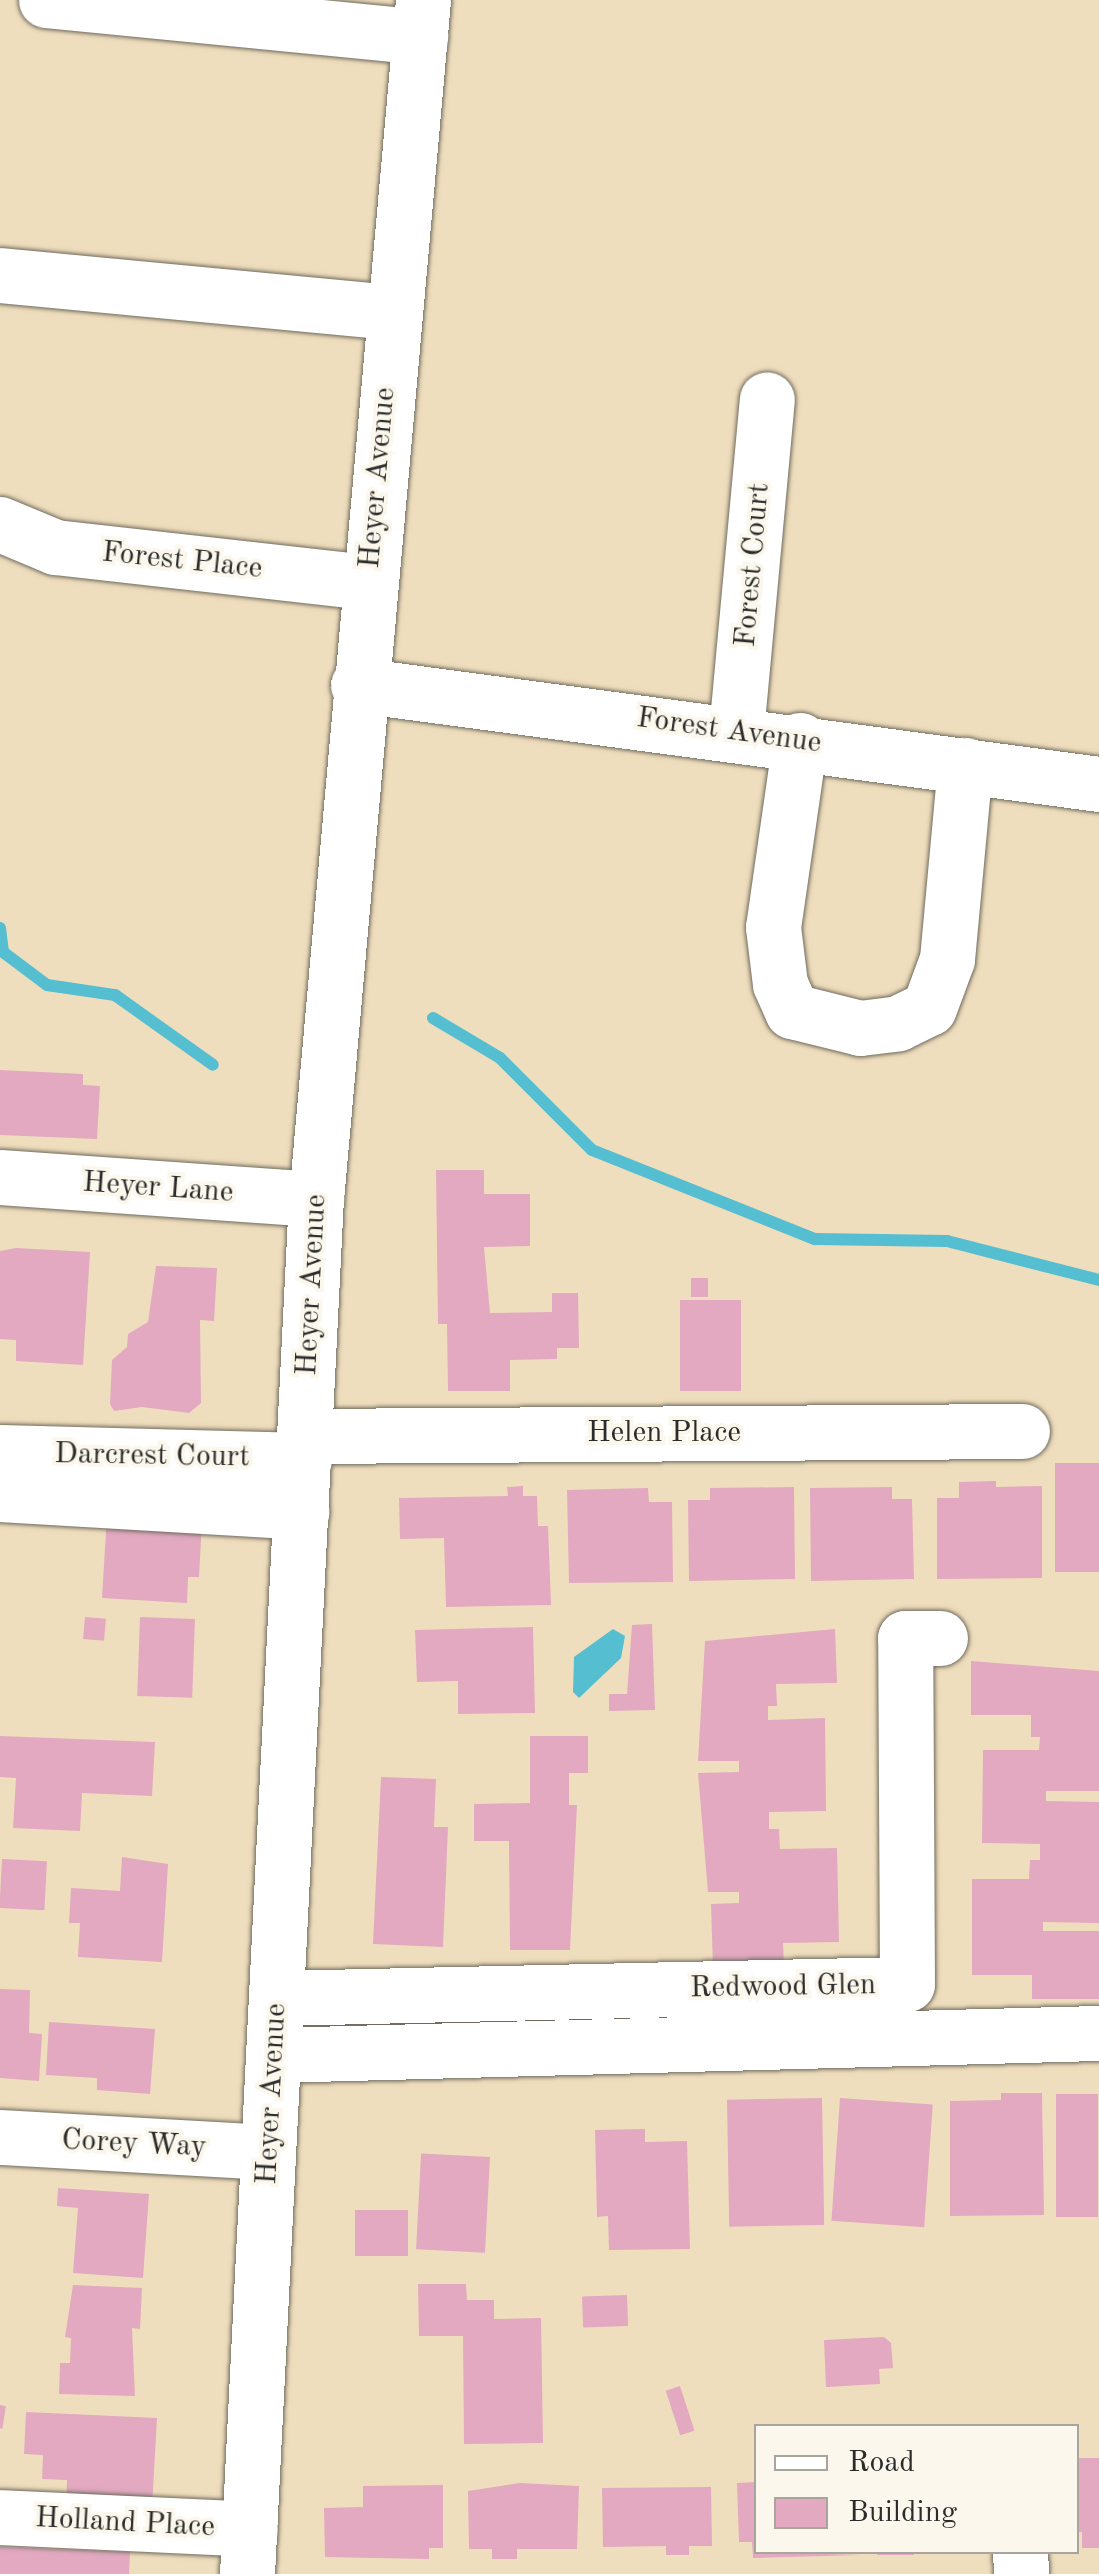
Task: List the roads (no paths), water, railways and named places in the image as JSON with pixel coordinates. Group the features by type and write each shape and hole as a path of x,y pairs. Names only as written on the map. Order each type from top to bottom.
{"street":[{"path":"46,0 421,18"},
{"name":"Heyer Avenue","path":"248,2552 316,1199 358,684 421,18"},
{"path":"0,274 394,312"},
{"name":"Forest Court","path":"736,732 767,398"},
{"name":"Forest Place","path":"0,524 55,547 368,582"},
{"name":"Forest Avenue","path":"358,684 800,740 1099,784"},
{"path":"800,740 773,927 780,984 792,1011 860,1028 898,1023 930,1008 948,959 965,765"},
{"name":"Heyer Lane","path":"0,1177 316,1199"},
{"name":"Helen Place","path":"303,1470 1022,1431"},
{"name":"Darcrest Court","path":"0,1452 303,1470"},
{"path":"0,1494 303,1470"},
{"name":"Redwood Glen","path":"278,1998 907,1984 905,1638 940,1638"},
{"path":"274,2055 1099,2033"},
{"name":"Corey Way","path":"0,2137 268,2152"},
{"name":"Holland Place","path":"0,2517 248,2552"}],"water":[{"path":"613,1629 625,1636 621,1658 579,1698 573,1692 574,1657"}],"waterway":[{"path":"0,928 3,952 47,985 115,995 213,1065"},
{"path":"433,1018 500,1058 592,1150 815,1239 947,1241 1099,1280"}]}
